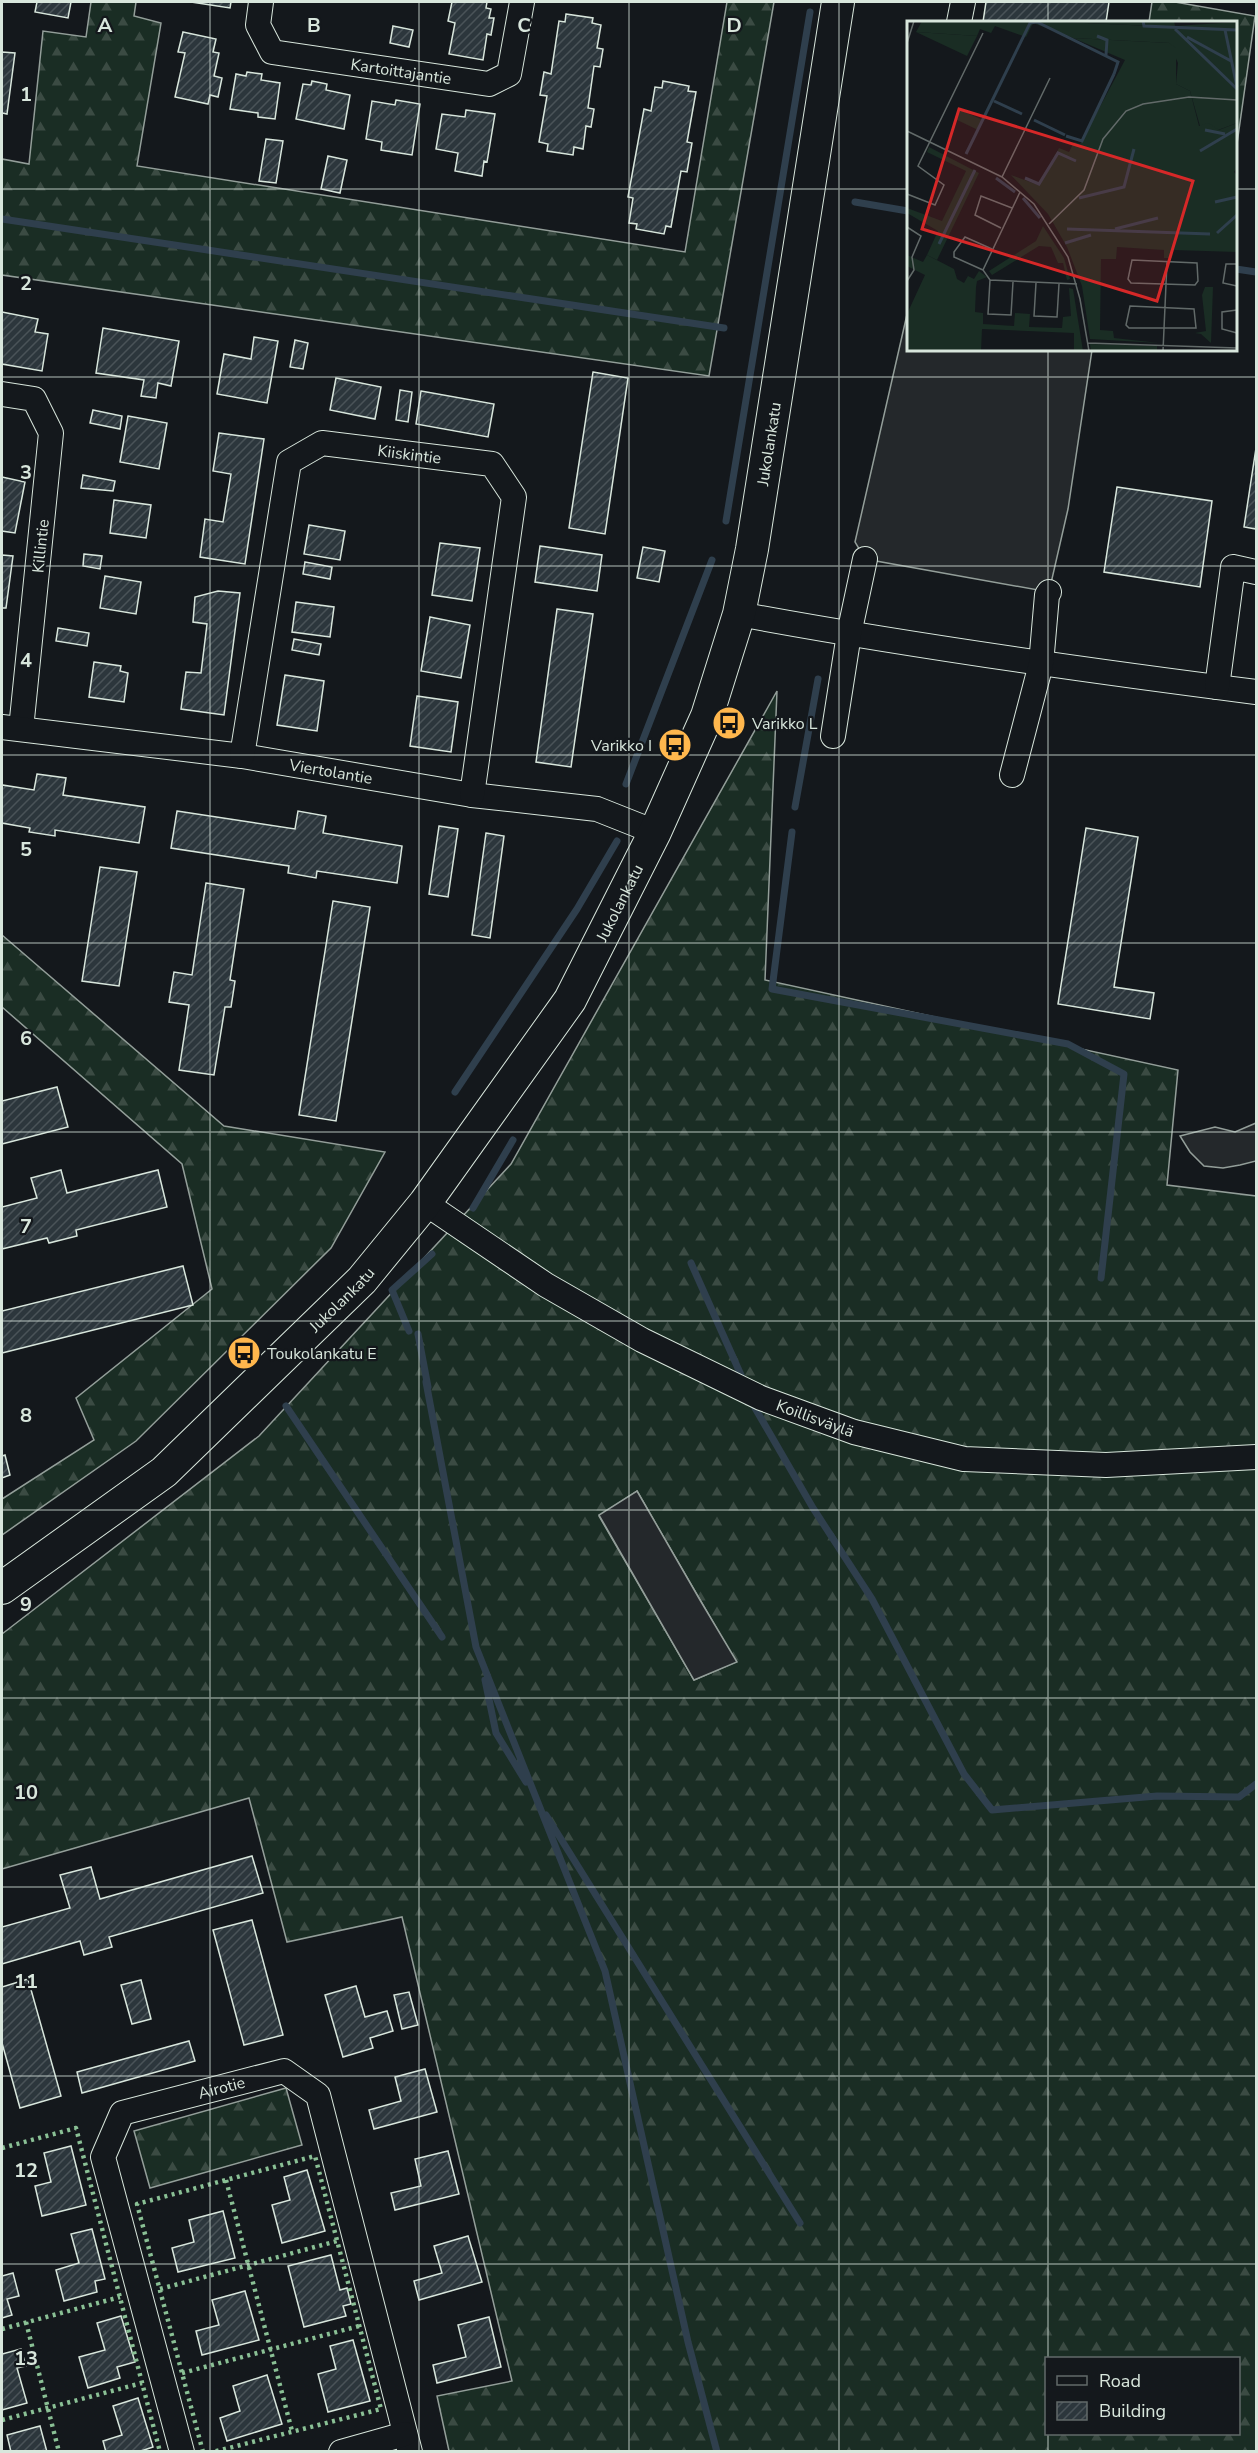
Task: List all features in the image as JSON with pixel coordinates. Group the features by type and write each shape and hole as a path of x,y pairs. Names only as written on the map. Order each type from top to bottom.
{"main road":[{"name":"Jukolankatu","path":"2,1588 164,1472 362,1280 425,1203 570,1000 655,832 707,716 739,614 754,537 838,2"}],"street":[{"name":"Kartoittajantie","path":"261,2 258,25 272,52 489,84 509,74 522,2"},
{"path":"959,21 963,2"},
{"name":"Killintie","path":"2,394 34,399 51,434 11,728"},
{"name":"Kiiskintie","path":"242,756 289,462 322,443 492,464 514,497 472,795"},
{"path":"833,736 849,634 865,559"},
{"path":"1217,687 1233,567 1257,572"},
{"path":"1012,775 1041,664 1049,592"},
{"path":"739,614 1041,664 1257,692"},
{"name":"Viertolantie","path":"11,728 242,756 472,795 597,809 655,832"},
{"name":"Koillisväylä","path":"425,1203 546,1285 642,1340 761,1398 854,1432 964,1459 1106,1465 1257,1457"},
{"name":"Airotie","path":"182,2451 103,2157 122,2113 284,2071 318,2095 407,2443"},
{"path":"341,2451 407,2443"}],"green space":[{"path":"91,2 136,2 134,16 161,23 137,166 685,252 727,2 774,2 709,376 2,275 2,159 29,164 43,31 86,37"},
{"path":"1152,2 1175,2 1255,16 1237,144 1237,21 1149,21"},
{"path":"777,691 765,980 1178,1070 1167,1185 1256,1196 1256,2451 449,2451 437,2396 512,2381 402,1917 287,1942 249,1798 2,1869 2,1634 259,1436 511,1164","holes":["637,1491 736,1662 694,1680 599,1516"]},
{"path":"2,935 224,1126 385,1152 331,1248 136,1441 2,1535 2,1499 94,1440 76,1398 212,1289 182,1164 2,1007"},
{"path":"286,2088 302,2145 150,2188 134,2131"}],"shaded area":[{"path":"907,314 907,351 1092,351 1068,509 1049,592 865,559 855,542"},
{"path":"1256,1123 1256,1161 1223,1168 1204,1166 1190,1152 1180,1136 1215,1127 1235,1132"},
{"path":"637,1491 737,1662 694,1680 599,1515"}],"building":[{"path":"37,2 71,2 68,18 35,12"},
{"path":"191,2 231,2 230,8"},
{"path":"452,2 487,2 486,8 491,9 489,18 494,18 491,35 487,34 483,60 449,54 455,23 448,21"},
{"path":"986,2 1109,2 1106,21 983,21"},
{"path":"566,14 593,18 592,23 601,25 597,48 603,49 600,67 594,66 588,108 594,109 591,127 586,126 583,149 574,147 573,155 547,151 548,144 539,142 547,96 540,95 544,72 551,74 559,21 565,22"},
{"path":"393,26 413,30 409,47 390,43"},
{"path":"183,32 216,39 213,52 219,53 214,76 222,78 218,97 210,95 208,104 175,97 185,53 178,52"},
{"path":"2,52 15,53 7,114 2,113"},
{"path":"247,72 262,74 261,80 280,83 275,119 258,117 258,113 230,109 236,74 246,76"},
{"path":"312,81 327,84 326,90 350,95 344,129 296,119 303,84 311,85"},
{"path":"663,81 689,86 688,91 696,92 687,142 692,143 687,172 681,171 671,227 666,226 664,234 636,229 637,224 629,223 633,198 628,197 644,109 651,111 655,87 662,88"},
{"path":"396,100 420,104 412,155 381,150 382,142 366,139 372,101 395,105"},
{"path":"466,110 495,114 487,162 484,161 482,176 455,171 458,153 436,149 442,114 465,117"},
{"path":"266,139 283,141 276,183 259,181"},
{"path":"328,156 347,160 340,193 321,189"},
{"path":"2,312 38,319 35,332 48,334 42,371 2,364"},
{"path":"103,328 179,341 171,386 158,383 156,398 141,396 144,380 96,373"},
{"path":"254,337 278,341 267,403 217,394 224,354 251,359"},
{"path":"295,340 308,343 303,369 290,367"},
{"path":"593,372 628,378 605,534 569,528"},
{"path":"336,378 381,387 375,419 330,410"},
{"path":"400,390 412,392 408,422 396,420"},
{"path":"421,391 494,404 488,437 416,424"},
{"path":"93,410 122,416 120,429 90,423"},
{"path":"128,416 167,423 159,469 120,462"},
{"path":"219,433 264,439 245,564 200,557 205,519 223,522 231,474 213,471"},
{"path":"1256,448 1256,529 1244,527"},
{"path":"83,475 115,481 113,491 81,488"},
{"path":"2,477 25,482 15,533 2,531"},
{"path":"1117,487 1212,501 1200,587 1104,572"},
{"path":"114,500 151,505 146,538 110,533"},
{"path":"309,525 345,531 340,560 304,554"},
{"path":"440,543 480,548 472,601 432,595"},
{"path":"540,546 602,555 597,591 535,582"},
{"path":"643,547 665,551 659,582 637,578"},
{"path":"84,554 102,556 100,569 83,566"},
{"path":"2,555 13,556 6,608 2,608"},
{"path":"305,562 332,567 330,579 303,574"},
{"path":"105,576 141,582 136,614 100,608"},
{"path":"218,591 240,593 224,715 181,709 186,672 201,673 207,624 193,622 195,597"},
{"path":"296,602 334,607 330,637 292,632"},
{"path":"557,609 593,614 571,767 536,762"},
{"path":"430,617 470,625 461,678 421,671"},
{"path":"58,628 89,633 87,646 56,641"},
{"path":"294,639 321,644 319,655 292,650"},
{"path":"94,662 121,666 120,671 128,673 124,702 89,697"},
{"path":"285,675 324,681 317,731 277,725"},
{"path":"417,696 458,702 451,752 410,746"},
{"path":"37,774 66,778 63,795 145,807 139,843 55,830 55,836 29,832 30,828 2,823 2,785 34,790"},
{"path":"177,811 295,829 298,811 326,816 323,833 402,846 397,883 317,871 316,878 288,873 289,866 171,848"},
{"path":"439,826 458,829 448,897 429,894"},
{"path":"1086,828 1138,837 1114,987 1154,993 1150,1019 1058,1004"},
{"path":"486,833 504,836 490,938 472,935"},
{"path":"100,867 137,872 119,986 82,981"},
{"path":"206,883 244,889 230,980 235,981 231,1007 225,1007 214,1075 179,1070 189,1005 169,1002 174,972 192,975"},
{"path":"333,901 370,907 336,1121 299,1115"},
{"path":"57,1087 68,1127 2,1144 2,1101"},
{"path":"61,1170 67,1193 158,1170 167,1207 76,1230 77,1236 49,1243 47,1238 2,1249 2,1207 37,1198 31,1178"},
{"path":"183,1266 193,1305 2,1353 2,1311"},
{"path":"5,1455 10,1475 2,1478 2,1456"},
{"path":"252,1856 263,1893 109,1937 112,1947 84,1955 80,1941 2,1964 2,1927 70,1908 60,1875 91,1867 100,1899"},
{"path":"252,1920 283,2035 244,2045 213,1930"},
{"path":"28,1979 61,2096 20,2108 2,2043 2,1987"},
{"path":"141,1980 151,2019 132,2024 121,1985"},
{"path":"356,1986 365,2017 387,2011 393,2031 370,2038 373,2048 343,2057 325,1995"},
{"path":"409,1992 418,2025 402,2029 394,1995"},
{"path":"189,2041 195,2061 82,2093 77,2072"},
{"path":"425,2069 437,2112 374,2129 369,2110 401,2101 395,2077"},
{"path":"71,2146 86,2205 42,2216 35,2186 51,2182 44,2153"},
{"path":"448,2151 459,2194 395,2210 391,2193 421,2186 415,2159"},
{"path":"307,2170 325,2231 282,2243 272,2205 290,2200 284,2177"},
{"path":"223,2211 235,2258 178,2272 172,2248 194,2242 189,2220"},
{"path":"92,2229 105,2279 95,2281 97,2292 64,2301 56,2270 79,2263 71,2234"},
{"path":"468,2236 482,2282 419,2300 414,2281 442,2273 434,2246"},
{"path":"331,2255 340,2290 347,2288 351,2304 343,2306 346,2316 304,2327 288,2266"},
{"path":"13,2273 19,2296 7,2299 12,2315 2,2318 2,2276"},
{"path":"245,2291 259,2340 202,2355 196,2331 219,2325 212,2300"},
{"path":"121,2316 135,2362 117,2367 120,2378 88,2388 79,2357 105,2350 97,2323"},
{"path":"489,2317 501,2367 437,2383 433,2365 466,2357 458,2325"},
{"path":"353,2340 370,2401 328,2412 318,2374 336,2369 330,2346"},
{"path":"21,2349 26,2366 17,2368 27,2403 2,2410 2,2354"},
{"path":"267,2375 282,2424 227,2441 220,2418 240,2411 233,2386"},
{"path":"138,2398 153,2447 138,2452 106,2452 103,2441 122,2435 113,2406"},
{"path":"40,2426 47,2452 11,2452 7,2435"}],"waterway":[{"path":"726,521 810,12"},
{"path":"855,202 907,211"},
{"path":"2,219 724,328"},
{"path":"1237,269 1256,272"},
{"path":"626,784 712,560"},
{"path":"795,807 818,679"},
{"path":"792,832 772,989 1068,1044 1124,1074 1101,1278"},
{"path":"455,1092 577,909 617,841"},
{"path":"473,1208 513,1140"},
{"path":"409,1331 392,1290 432,1254"},
{"path":"691,1263 741,1375"},
{"path":"418,1334 428,1387"},
{"path":"426,1382 476,1647 605,1971 688,2342 717,2452"},
{"path":"286,1406 442,1637"},
{"path":"755,1408 813,1508 872,1599 964,1774 992,1810 1157,1796 1239,1797 1256,1784"},
{"path":"485,1680 496,1733 526,1782"},
{"path":"546,1815 800,2223"}],"hedge":[{"path":"2,2148 76,2128 160,2452"},
{"path":"203,2452 137,2204 315,2156 381,2409 213,2452"},
{"path":"226,2180 292,2431"},
{"path":"160,2289 337,2241"},
{"path":"2,2329 120,2297"},
{"path":"26,2322 59,2452"},
{"path":"182,2373 359,2326"},
{"path":"2,2420 142,2383"}],"place":[{"name":"Varikko L","path":"729,723"},
{"name":"Varikko I","path":"675,745"},
{"name":"Toukolankatu E","path":"244,1353"}]}
